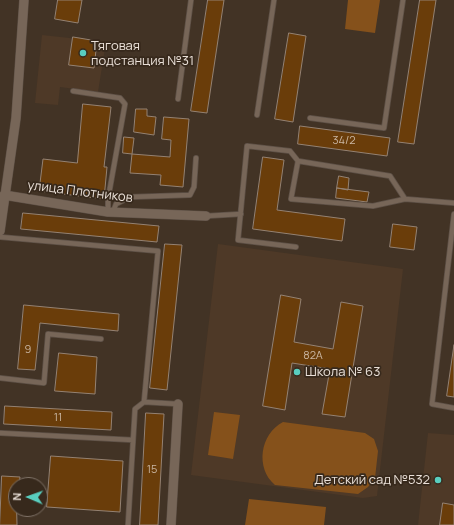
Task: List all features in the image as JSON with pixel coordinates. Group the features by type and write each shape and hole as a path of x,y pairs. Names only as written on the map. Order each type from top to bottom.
{"street":[{"path":"0,231 2,197 16,118 24,0"},
{"name":"улица Плотников","path":"2,197 111,212 206,216"},
{"path":"171,525 178,404"}],"lane":[{"path":"178,99 191,0"},
{"path":"257,115 274,0"},
{"path":"310,118 384,128 402,0"},
{"path":"73,91 120,98 125,104 108,199 111,212"},
{"path":"296,247 238,240 247,146 290,151 298,161 390,176 405,199"},
{"path":"111,212 116,204 130,197 190,195 194,187 196,158"},
{"path":"298,161 291,199 374,206 405,199 454,203"},
{"path":"206,216 241,214"},
{"path":"454,214 432,404 454,408"},
{"path":"0,237 158,251 144,402"},
{"path":"0,378 44,383 48,334 101,339"},
{"path":"128,525 135,409 144,402 178,404"},
{"path":"0,433 133,440"}],"shaded area":[{"path":"348,0 380,0 375,33 345,29"},
{"path":"42,35 106,42 98,92 60,87 58,105 35,103"},
{"name":"Школа № 63","path":"218,244 403,269 377,496 363,498 191,475"},
{"path":"214,412 240,415 233,459 208,455"},
{"path":"283,422 365,433 374,439 378,451 375,478 368,487 358,494 275,485 265,470 263,452 269,435 275,427"},
{"name":"Детский сад №532","path":"428,433 454,435 454,525 418,525"},
{"path":"249,499 326,507 324,525 245,525"}],"building":[{"path":"58,0 82,0 78,23 55,19"},
{"path":"208,0 224,0 207,113 191,111"},
{"path":"420,0 436,0 414,144 398,142"},
{"path":"289,33 306,36 293,122 275,119"},
{"name":"Тяговая подстанция №31","path":"73,37 97,41 94,68 69,65"},
{"path":"83,104 111,107 104,167 107,167 104,199 39,191 43,159 77,163"},
{"path":"136,109 147,109 147,116 156,117 154,135 134,132"},
{"path":"164,117 189,119 183,187 160,185 161,175 130,173 132,154 170,157 171,140 162,139"},
{"path":"300,126 390,138 387,156 298,144"},
{"path":"124,137 134,138 132,154 123,153"},
{"path":"263,157 284,160 277,210 345,219 342,241 253,229"},
{"path":"339,176 349,178 348,190 337,188"},
{"path":"337,188 369,192 367,202 336,198"},
{"path":"23,213 159,226 157,242 21,229"},
{"path":"393,224 417,227 414,250 390,247"},
{"path":"165,244 182,245 167,390 150,388"},
{"path":"281,295 301,299 294,342 333,349 341,302 363,306 345,417 322,414 330,369 292,363 285,410 263,406"},
{"path":"24,305 119,314 118,331 40,323 35,370 18,369"},
{"path":"454,345 454,397 447,396"},
{"path":"59,353 97,357 95,394 55,391"},
{"path":"5,406 112,412 111,430 4,424"},
{"path":"146,413 164,414 158,525 140,525"},
{"path":"51,456 123,461 120,512 48,507"},
{"path":"2,476 20,477 8,477 8,517 17,517 17,525 0,525"},
{"path":"443,503 454,505 454,525 440,525"}],"place":[{"name":"Тяговая подстанция №31","path":"83,53"},
{"name":"Школа № 63","path":"297,372"},
{"name":"Детский сад №532","path":"438,480"}]}
